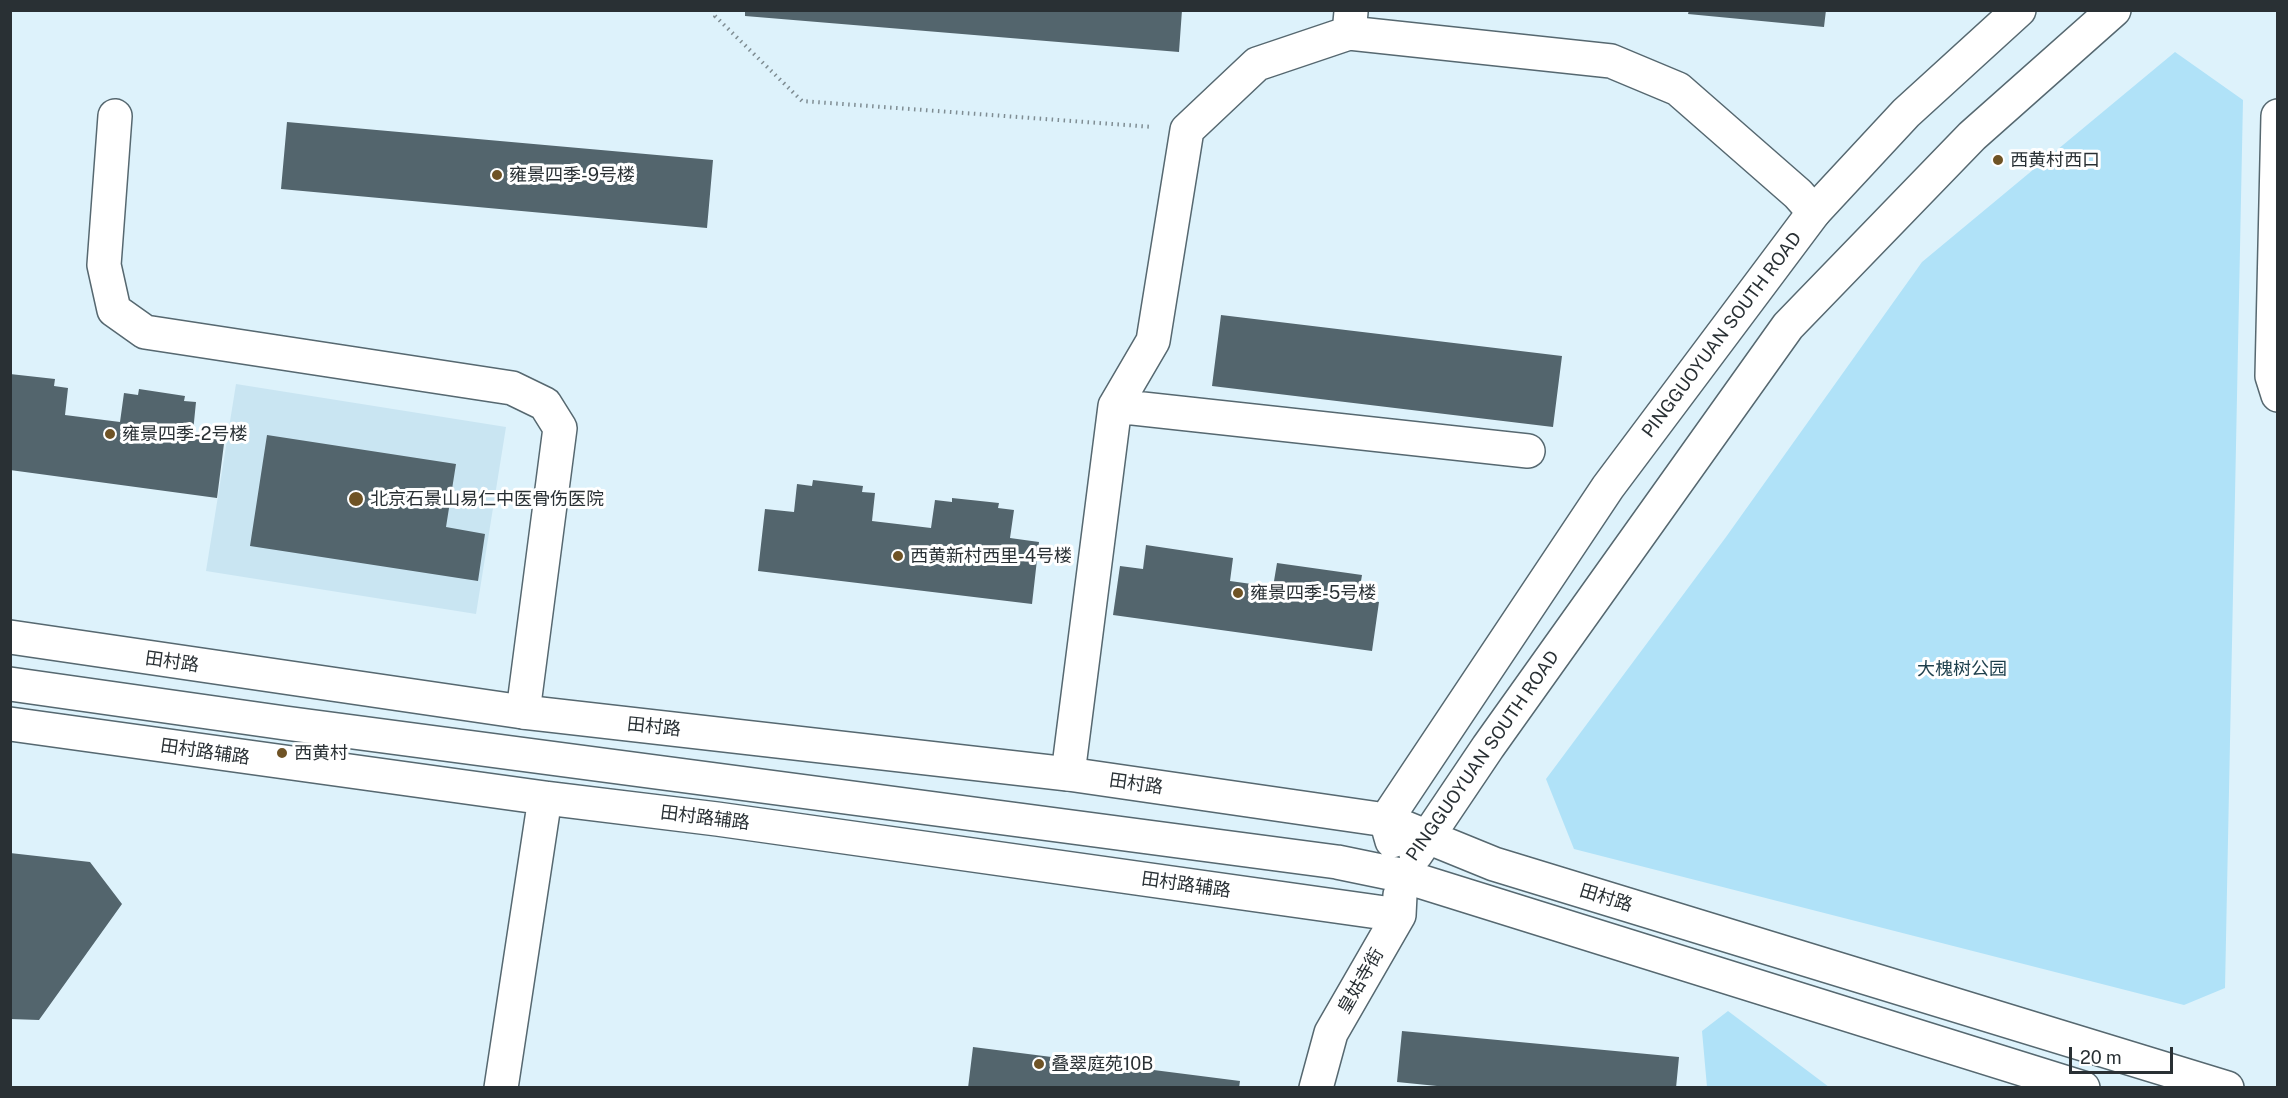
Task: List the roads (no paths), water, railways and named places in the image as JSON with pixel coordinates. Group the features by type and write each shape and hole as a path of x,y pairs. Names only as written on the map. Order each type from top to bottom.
{"main road":[{"name":"PINGGUOYUAN SOUTH ROAD","path":"1400,875 1386,820 1608,487 1814,212 1906,112 2019,10"},
{"name":"PINGGUOYUAN SOUTH ROAD","path":"1400,875 1429,837 1488,747 1788,326 1972,136 2114,10"},
{"path":"1068,774 1115,406 1153,340 1187,130 1257,64 1350,22 1611,61 1678,89 1798,194 1814,212"},
{"path":"115,116 104,265 114,310 144,332 512,388 545,404 560,428 523,712"},
{"path":"2277,116 2272,376 2277,395"},
{"path":"1115,406 1528,451"},
{"name":"田村路","path":"10,637 523,712 1068,774 1386,820 1494,864 2227,1088"},
{"path":"10,684 724,782 1325,861 1400,875 2083,1088"},
{"name":"田村路辅路","path":"10,724 545,798 717,819 1399,915"},
{"path":"717,819 724,782"},
{"path":"501,1088 545,798"},
{"name":"皇姑寺街","path":"1316,1088 1331,1033 1399,915 1400,875"}],"place":[{"name":"西黄村西口","path":"1998,160"},
{"name":"雍景四季-9号楼","path":"497,175"},
{"name":"雍景四季-2号楼","path":"110,434"},
{"name":"北京石景山易仁中医骨伤医院","path":"356,499"},
{"name":"西黄新村西里-4号楼","path":"898,556"},
{"name":"雍景四季-5号楼","path":"1238,593"},
{"name":"西黄村","path":"282,753"},
{"name":"叠翠庭苑10B","path":"1039,1064"}],"park label":[{"name":"大槐树公园","path":"1962,669"}]}
